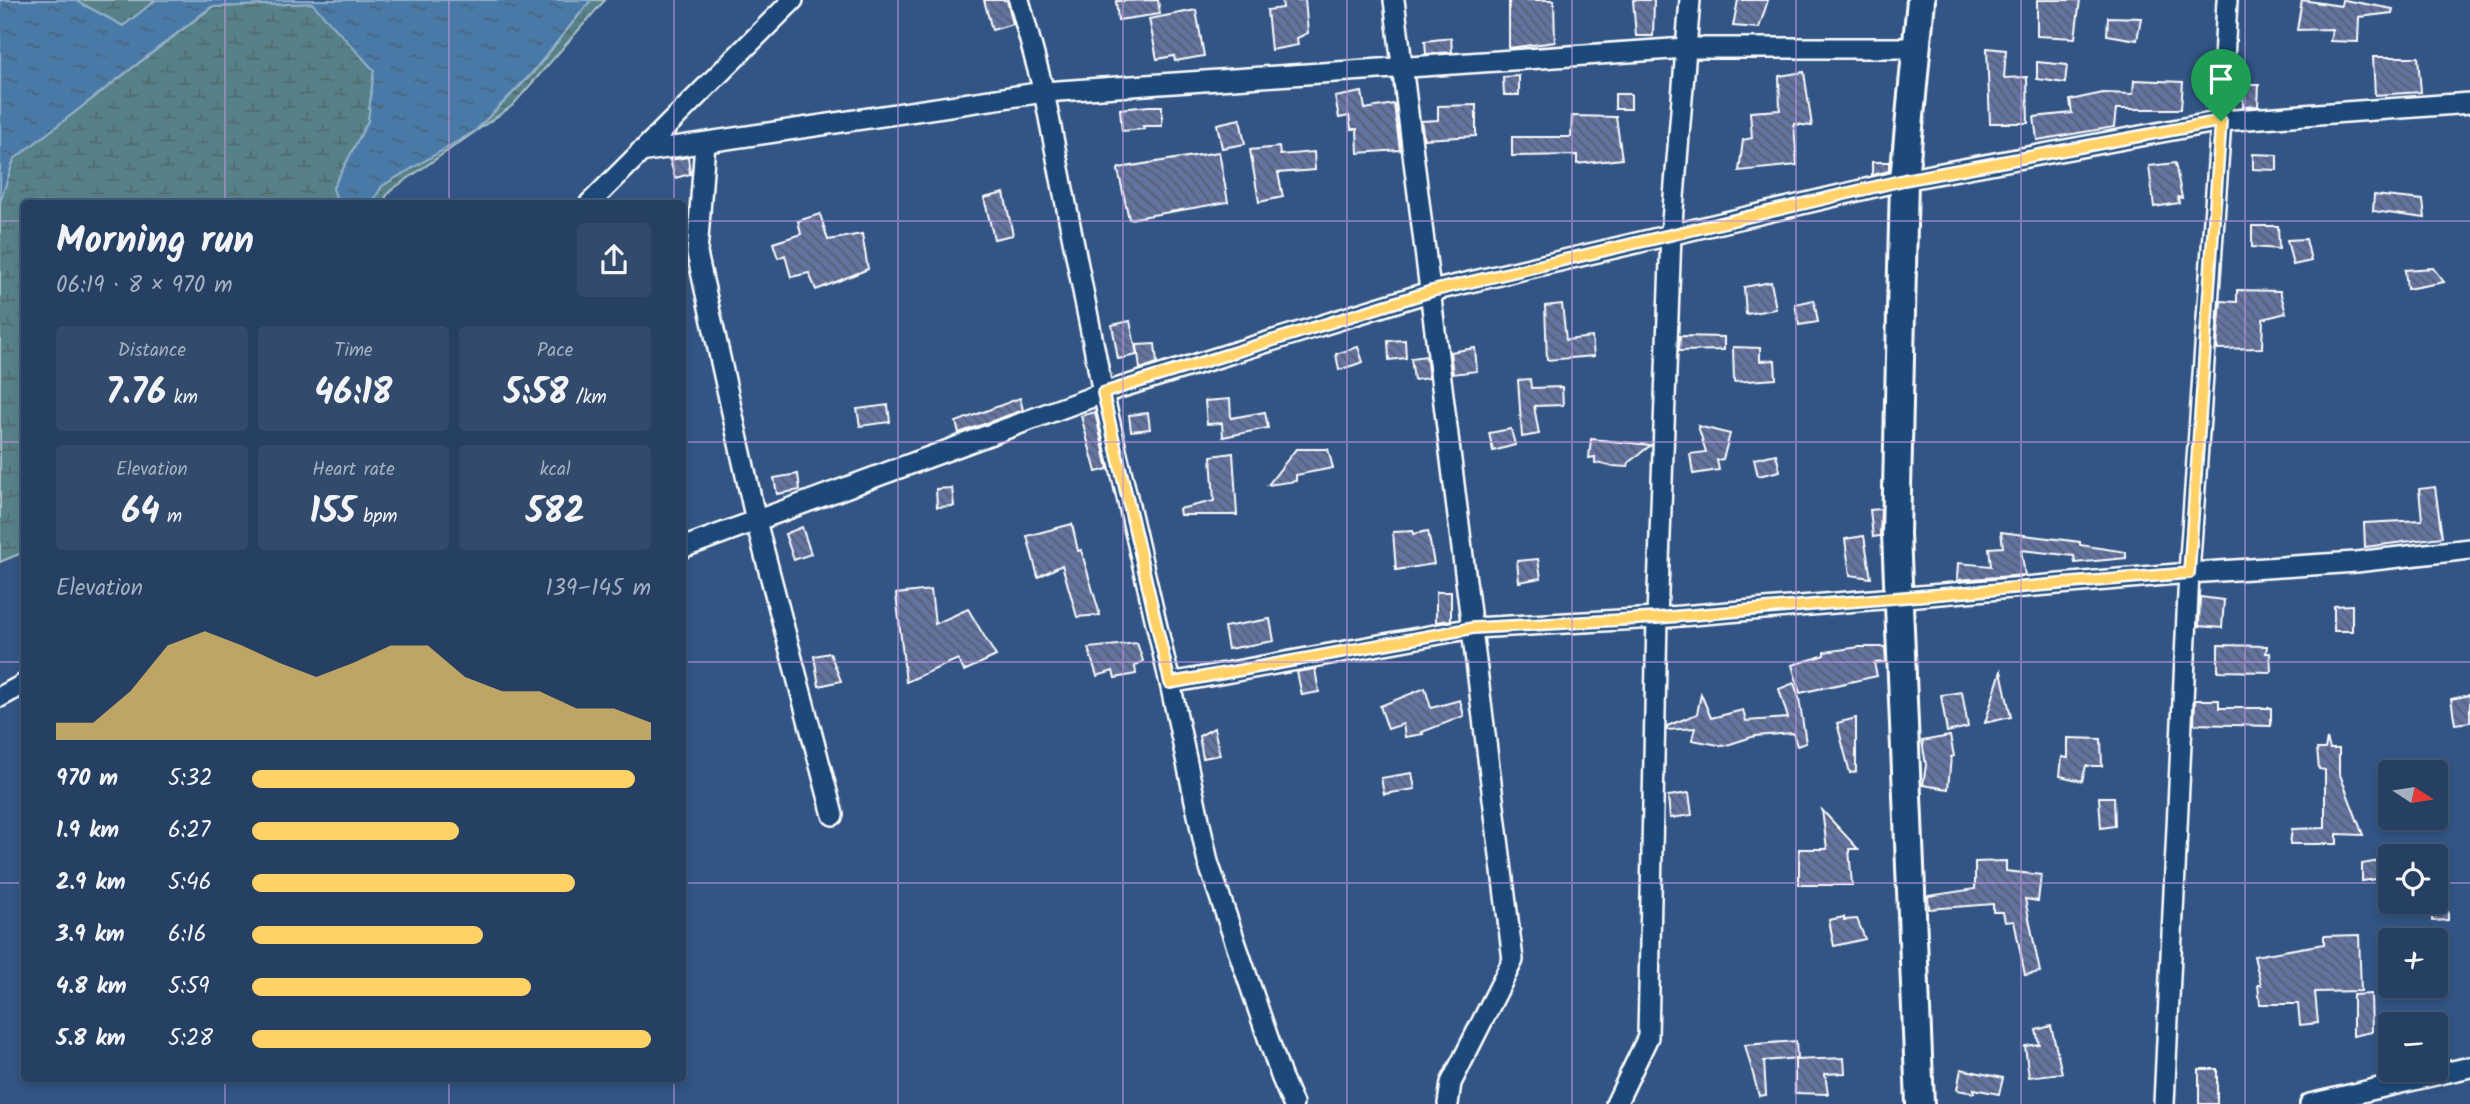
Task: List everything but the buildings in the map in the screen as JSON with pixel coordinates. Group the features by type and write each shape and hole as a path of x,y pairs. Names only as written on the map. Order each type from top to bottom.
{"main road":[{"path":"1920,1104 1896,534 1904,180 1921,0"}],"street":[{"path":"593,200 793,0"},
{"path":"1019,0 1044,92 1103,393 1208,862 1293,1104"},
{"path":"1394,0 1513,960 1451,1083 1448,1104"},
{"path":"1616,1104 1648,1037 1657,618 1671,234 1690,0"},
{"path":"2164,1104 2189,573 2227,0"},
{"path":"640,152 1044,92 1686,48 1916,48"},
{"path":"686,547 1103,393 1432,291 1904,180 2221,121 2470,103"},
{"path":"705,143 697,253 756,521 833,815"},
{"path":"1170,683 1473,628 1657,618 2189,573 2356,562 2470,549"},
{"path":"0,697 21,686"},
{"path":"2310,1104 2470,1066"}],"green space":[{"path":"75,0 156,0 123,26"},
{"path":"591,0 605,0 512,106 390,191 384,200 374,200 382,186 475,131 532,74"},
{"path":"313,3 374,70 368,121 333,188 337,200 21,200 21,553 0,562 0,202 14,159 212,7"}],"water":[{"path":"0,0 75,0 123,26 156,0 591,0 531,74 475,131 382,186 374,200 337,200 333,188 368,121 374,70 312,3 211,7 14,159 0,202"}],"route":[{"path":"2221,121 2189,573 1657,618 1473,628 1170,683 1103,393 1432,291 1904,180 2221,121"}]}
